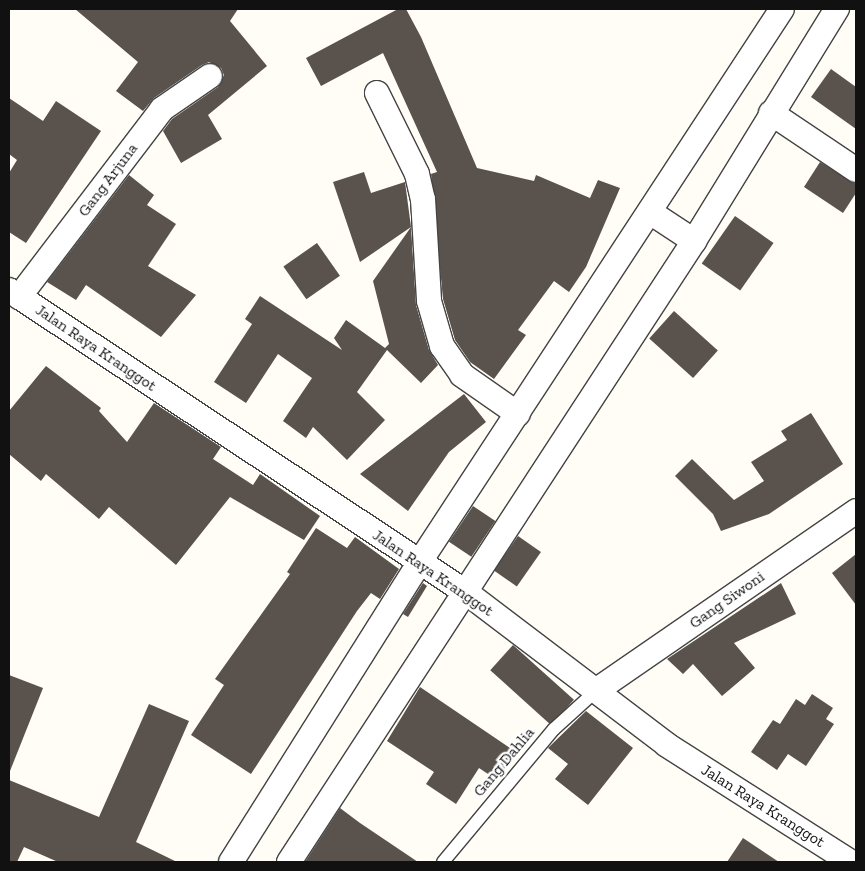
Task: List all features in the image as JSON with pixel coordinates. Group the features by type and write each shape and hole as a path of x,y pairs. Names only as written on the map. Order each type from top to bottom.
{"street":[{"path":"231,862 424,567 518,414 657,216 782,9"},
{"path":"289,862 837,9"},
{"name":"Gang Arjuna","path":"14,294 162,109 210,76"},
{"path":"377,93 421,191 428,226 429,301 442,346 462,376 518,414"},
{"path":"771,113 856,170"},
{"path":"657,216 691,239"},
{"name":"Jalan Raya Kranggot","path":"14,294 424,567 463,590 598,690 667,745 851,862"},
{"name":"Gang Siwoni","path":"598,690 853,518"}],"lane":[{"name":"Gang Dahlia","path":"443,862 554,729 598,690"}],"building":[{"path":"75,9 238,9 230,21 267,66 208,115 222,139 181,163 163,131 172,119 218,87 224,75 221,68 209,62 202,65 154,98 143,111 116,91 138,62"},
{"path":"398,9 406,9 421,37 477,168 534,181 536,175 590,198 598,180 620,188 586,267 569,292 554,281 518,330 526,335 494,379 470,362 455,340 443,299 431,174 437,172 383,53 321,86 306,58"},
{"path":"831,69 856,87 856,129 811,97"},
{"path":"9,98 43,121 56,101 101,131 26,243 9,232 9,173 17,160 9,154"},
{"path":"820,162 856,184 856,193 843,213 804,187"},
{"path":"364,172 371,193 405,182 411,227 360,262 333,182"},
{"path":"129,175 154,195 147,205 176,224 148,266 196,295 161,337 86,285 76,300 47,282"},
{"path":"735,216 774,243 740,290 702,264"},
{"path":"411,227 416,305 429,350 438,365 421,383 387,350 357,392 385,420 347,460 313,427 306,438 283,421 312,378 278,354 246,403 214,382 252,324 245,319 260,296 342,350 334,338 346,320 385,348 389,344 373,281"},
{"path":"317,243 340,276 306,299 283,267"},
{"path":"674,311 718,350 693,378 649,338"},
{"path":"46,366 101,408 99,411 127,442 154,403 221,447 213,459 253,485 260,474 320,516 304,540 230,497 176,565 109,507 99,519 46,474 41,481 9,454 9,411"},
{"path":"464,394 486,422 449,452 408,511 360,474"},
{"path":"811,413 843,464 769,514 721,531 713,514 675,476 692,459 734,500 764,481 751,462 787,440 781,431"},
{"path":"473,506 495,521 471,557 449,542"},
{"path":"316,528 347,548 355,537 399,569 380,599 371,593 357,611 251,774 191,735 224,685 215,679 290,574 287,572"},
{"path":"518,536 541,552 517,586 494,570"},
{"path":"856,554 856,605 832,573"},
{"path":"423,583 427,586 408,617 403,614"},
{"path":"781,583 796,614 734,643 755,668 722,696 693,664 683,674 667,659"},
{"path":"513,645 574,700 551,725 490,670"},
{"path":"9,675 43,688 10,771 9,771"},
{"path":"420,687 516,752 497,780 479,768 456,804 426,784 434,772 387,741"},
{"path":"812,694 833,708 826,719 834,724 806,766 788,754 777,770 751,752 773,720 780,724 796,699 805,705"},
{"path":"149,704 189,721 136,842 177,862 58,862 24,847 17,862 9,862 9,780 99,817"},
{"path":"586,711 633,748 588,805 555,779 568,764 548,748"},
{"path":"340,808 360,823 418,862 305,862"},
{"path":"743,838 779,862 727,862"}]}
